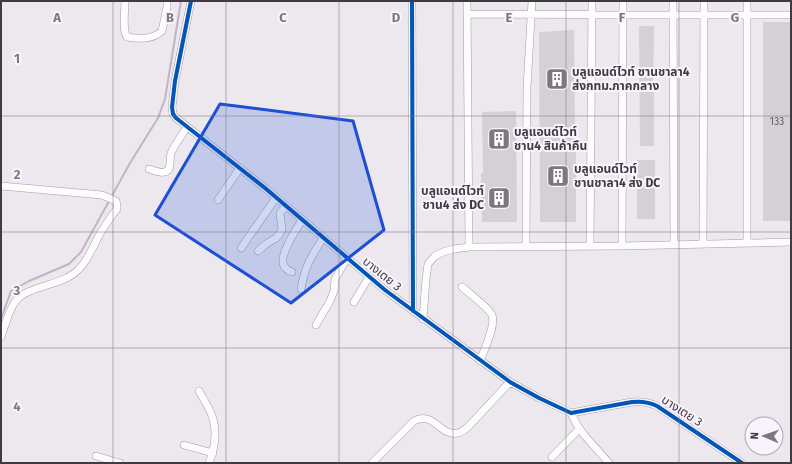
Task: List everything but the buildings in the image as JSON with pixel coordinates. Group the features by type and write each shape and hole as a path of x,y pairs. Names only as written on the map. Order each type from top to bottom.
{"street":[{"path":"125,1 125,35 127,37 148,38 156,36 162,32 167,1"},
{"name":"บางเตย 3","path":"191,1 175,81 172,106 173,114 176,118 240,168 369,277 510,382 571,413 632,402 650,403 657,406 742,463"},
{"path":"412,1 413,311"},
{"path":"467,1 469,247"},
{"path":"526,246 527,88 532,1"},
{"path":"590,246 592,1"},
{"path":"622,246 624,1"},
{"path":"673,1 674,245"},
{"path":"703,244 704,1"},
{"path":"747,1 747,243"},
{"path":"467,14 791,15"},
{"path":"149,168 164,173 168,171 171,163 171,152 187,127"},
{"path":"218,200 240,168"},
{"path":"1,186 92,194 107,197 116,201 117,205 117,209 102,231 80,269 60,281 31,291 20,297 11,308 1,337"},
{"path":"241,248 276,198"},
{"path":"258,250 276,238 279,234 282,229 280,213 286,206"},
{"path":"292,272 286,268 283,260 285,252 302,220"},
{"path":"301,289 303,276 307,265 323,238"},
{"path":"424,319 428,264 435,256 454,249 469,247 622,246 791,242"},
{"path":"316,325 330,301 334,291 335,279 347,258"},
{"path":"354,302 369,277"},
{"path":"462,287 486,308 492,316 493,326 480,361"},
{"path":"372,463 414,421 418,419 427,418 449,432 457,434 462,432 510,382"},
{"path":"199,391 213,418 215,428 213,453 210,463"},
{"path":"571,413 579,429 609,463"},
{"path":"552,457 579,429"},
{"path":"184,446 213,453"},
{"path":"96,456 120,463"}],"highlighted area":[{"path":"220,104 353,121 384,230 291,303 155,215"}],"waterway":[{"path":"1,319 11,291 29,281 69,264 81,252 130,163 158,118 165,99 181,1"}],"cycle path":[{"path":"191,1 175,81 172,107 173,114 176,118 265,188 385,290 510,382 571,413 632,402 642,402 657,406 742,463"},
{"path":"412,1 413,311"}],"place":[{"name":"บลูแอนด์ไวท์ ชานชาลา4 ส่งกทม.ภาคกลาง","path":"557,79"},
{"name":"บลูแอนด์ไวท์ ชาน4 สินค้าคืน","path":"499,139"},
{"name":"บลูแอนด์ไวท์ ชานชาลา4 ส่ง DC","path":"558,176"},
{"name":"บลูแอนด์ไวท์ ชาน4 ส่ง DC","path":"499,198"}]}
